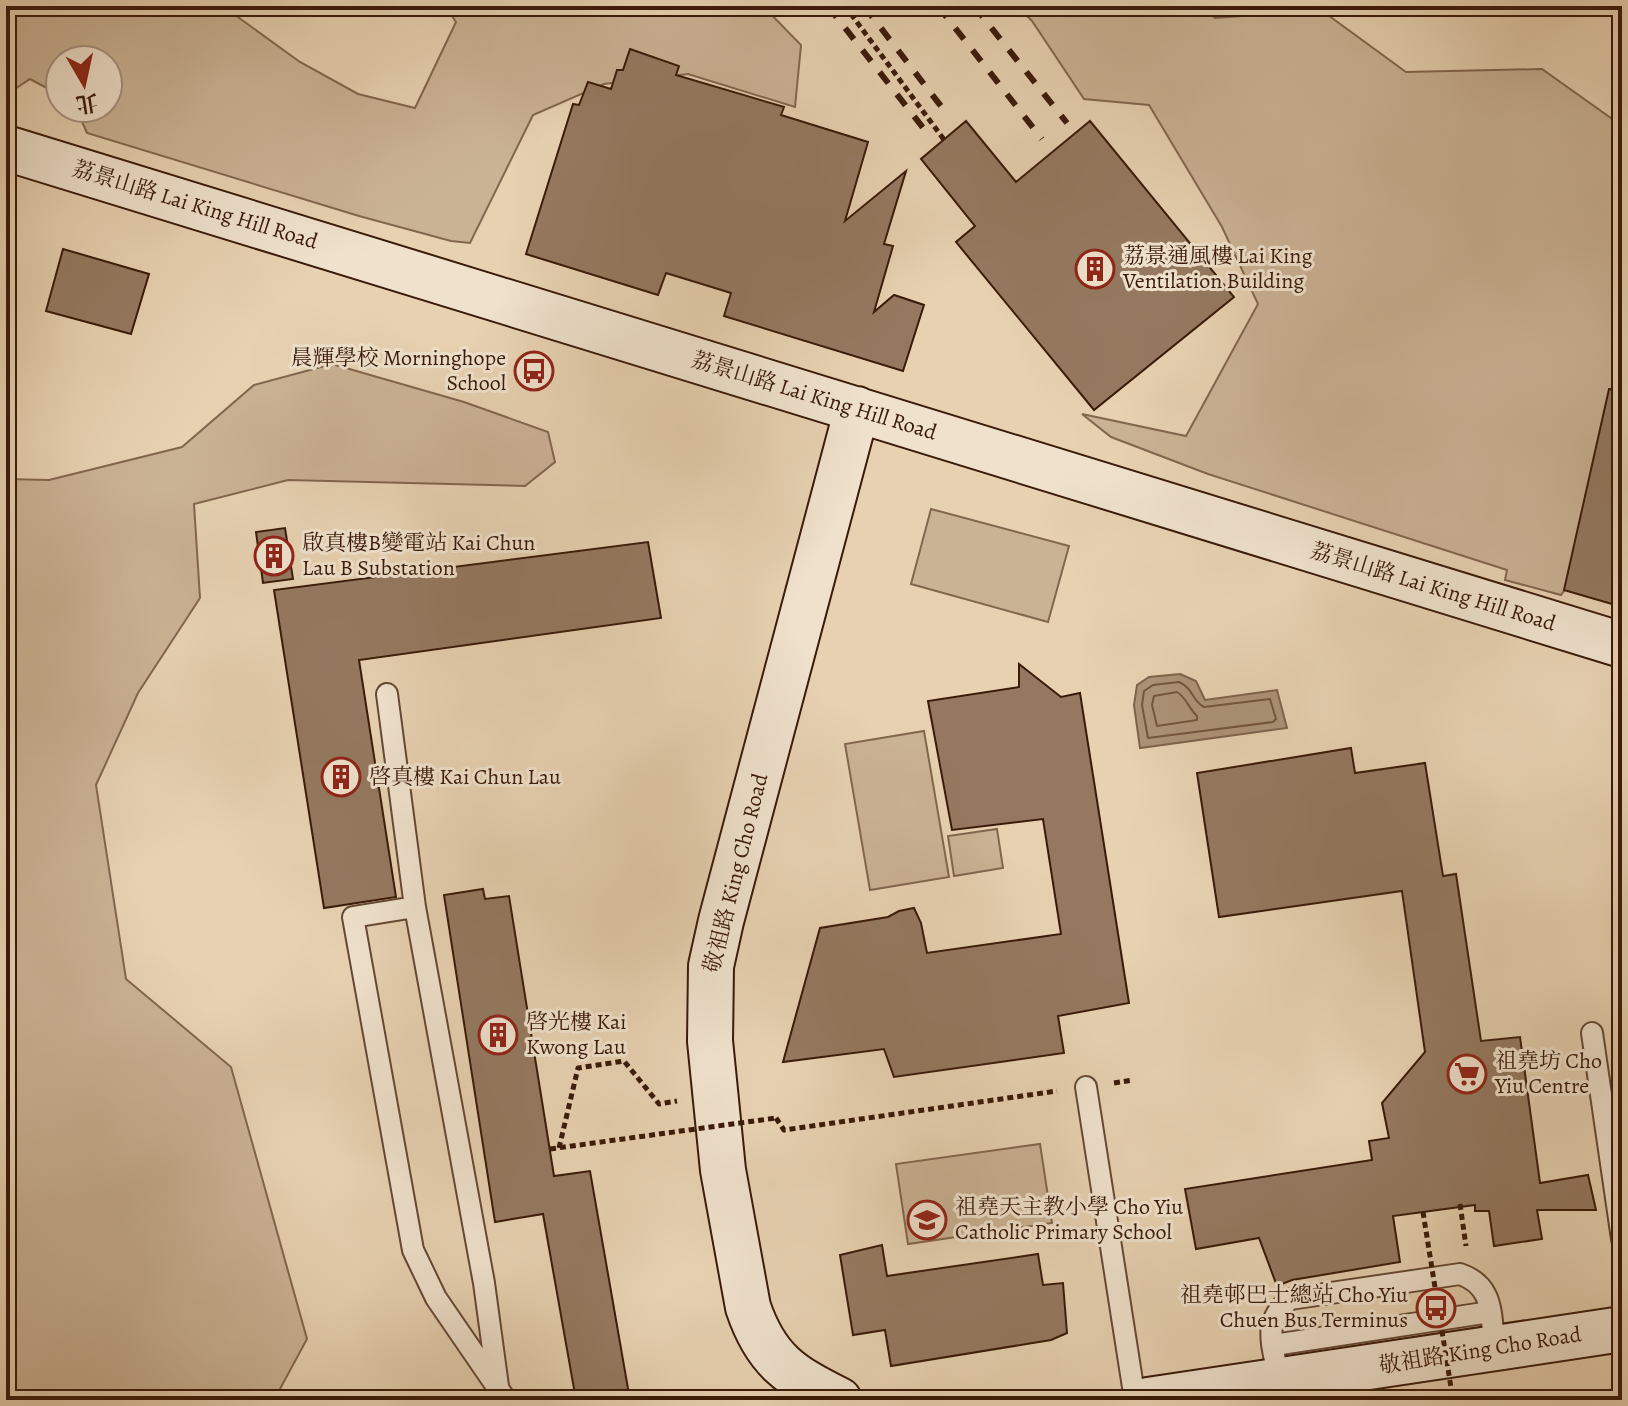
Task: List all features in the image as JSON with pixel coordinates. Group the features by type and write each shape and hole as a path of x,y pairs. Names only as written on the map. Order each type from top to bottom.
{"main road":[{"name":"荔景山路 Lai King Hill Road","path":"6,148 1622,645"},
{"name":"敬祖路 King Cho Road","path":"839,1400 809,1385 780,1365 754,1327 723,1170 710,1041 709,998 711,966 721,921 857,409"},
{"name":"敬祖路 King Cho Road","path":"1148,1400 1276,1363 1492,1330 1622,1329"}],"lane":[{"path":"387,694 415,907 502,1393"},
{"path":"415,907 353,917 413,1250 436,1298 502,1393"},
{"path":"1592,1033 1622,1239"},
{"path":"1086,1087 1135,1400"},
{"path":"1276,1363 1271,1325 1277,1310 1290,1299 1460,1274 1476,1279 1486,1293 1492,1330"}],"path":[{"path":"845,6 945,141"},
{"path":"559,1148 578,1068 624,1061 659,1104"},
{"path":"550,1149 776,1118 784,1130 1133,1080"},
{"path":"1460,1204 1466,1246"},
{"path":"1423,1212 1453,1400"}],"shaded area":[{"path":"6,6 219,6 300,62 358,94 415,108 456,22 445,6 763,6 801,45 795,107 688,74 604,84 533,115 470,243 451,241 359,216 87,133 83,124 124,124 124,44 44,44 44,86 30,79 6,95"},
{"path":"1017,6 1202,6 1215,18 1321,10 1406,72 1542,69 1622,126 1622,420 1577,572 1561,595 1505,580 1507,570 1208,474 1111,437 1082,414 1186,436 1258,304 1222,227 1149,105 1084,99 1032,21"},
{"path":"332,364 464,402 548,432 555,462 525,486 288,480 194,504 200,598 138,693 96,785 126,979 231,1067 307,1339 274,1400 6,1400 6,479 49,480 182,447 254,385"},
{"path":"931,509 1069,546 1048,622 911,584"},
{"path":"924,731 949,877 870,890 845,744"},
{"path":"997,829 1003,868 954,876 948,836"},
{"path":"1040,1144 1052,1223 908,1244 896,1164"}],"water":[{"path":"1180,674 1196,681 1205,700 1277,690 1287,728 1140,748 1134,705 1137,685 1149,677"}],"building":[{"path":"630,49 679,66 676,75 784,107 781,115 868,142 845,221 906,171 884,244 893,246 874,312 894,295 924,305 903,371 724,316 731,293 666,273 658,295 526,254 573,104 579,105 588,82 611,89 617,70 623,70"},
{"name":"荔景通風樓 Lai King Ventilation Building","path":"966,121 1016,182 1090,121 1234,297 1094,410 956,242 975,226 921,159"},
{"path":"63,249 149,274 131,334 46,311"},
{"path":"1609,389 1622,390 1622,607 1564,590"},
{"name":"啟真樓B變電站 Kai Chun Lau B Substation","path":"285,528 293,579 263,583 256,532"},
{"name":"啓真樓 Kai Chun Lau","path":"648,542 661,618 359,660 396,897 324,908 274,590"},
{"path":"1019,664 1061,697 1080,693 1129,1003 1058,1016 1064,1053 894,1077 884,1049 783,1062 820,928 888,917 914,908 921,923 927,953 1061,934 1043,819 952,830 928,701 1019,687"},
{"path":"1351,748 1355,773 1425,763 1443,876 1456,874 1481,1041 1520,1037 1540,1183 1588,1175 1596,1210 1537,1210 1542,1239 1494,1246 1489,1211 1475,1211 1475,1205 1393,1216 1400,1262 1292,1280 1277,1286 1259,1238 1196,1249 1185,1189 1372,1160 1369,1141 1389,1138 1382,1103 1425,1052 1402,891 1219,917 1197,773"},
{"name":"啓光樓 Kai Kwong Lau","path":"483,889 485,899 509,896 554,1176 590,1171 630,1400 576,1400 543,1214 495,1222 444,895"},
{"path":"882,1245 887,1276 1038,1254 1043,1285 1063,1283 1067,1333 1051,1340 891,1366 885,1330 853,1335 840,1255"}],"railway":[{"path":"828,6 924,129"},
{"path":"864,6 947,114"},
{"path":"938,6 1042,139"},
{"path":"974,6 1067,123"}],"place":[{"name":"荔景通風樓 Lai King Ventilation Building","path":"1095,269"},
{"name":"晨輝學校 Morninghope School","path":"534,371"},
{"name":"啟真樓B變電站 Kai Chun Lau B Substation","path":"274,556"},
{"name":"啓真樓 Kai Chun Lau","path":"341,777"},
{"name":"啓光樓 Kai Kwong Lau","path":"498,1035"},
{"name":"祖堯坊 Cho Yiu Centre","path":"1467,1074"},
{"name":"祖堯天主教小學 Cho Yiu Catholic Primary School","path":"927,1220"},
{"name":"祖堯邨巴士總站 Cho Yiu Chuen Bus Terminus","path":"1436,1308"}]}
